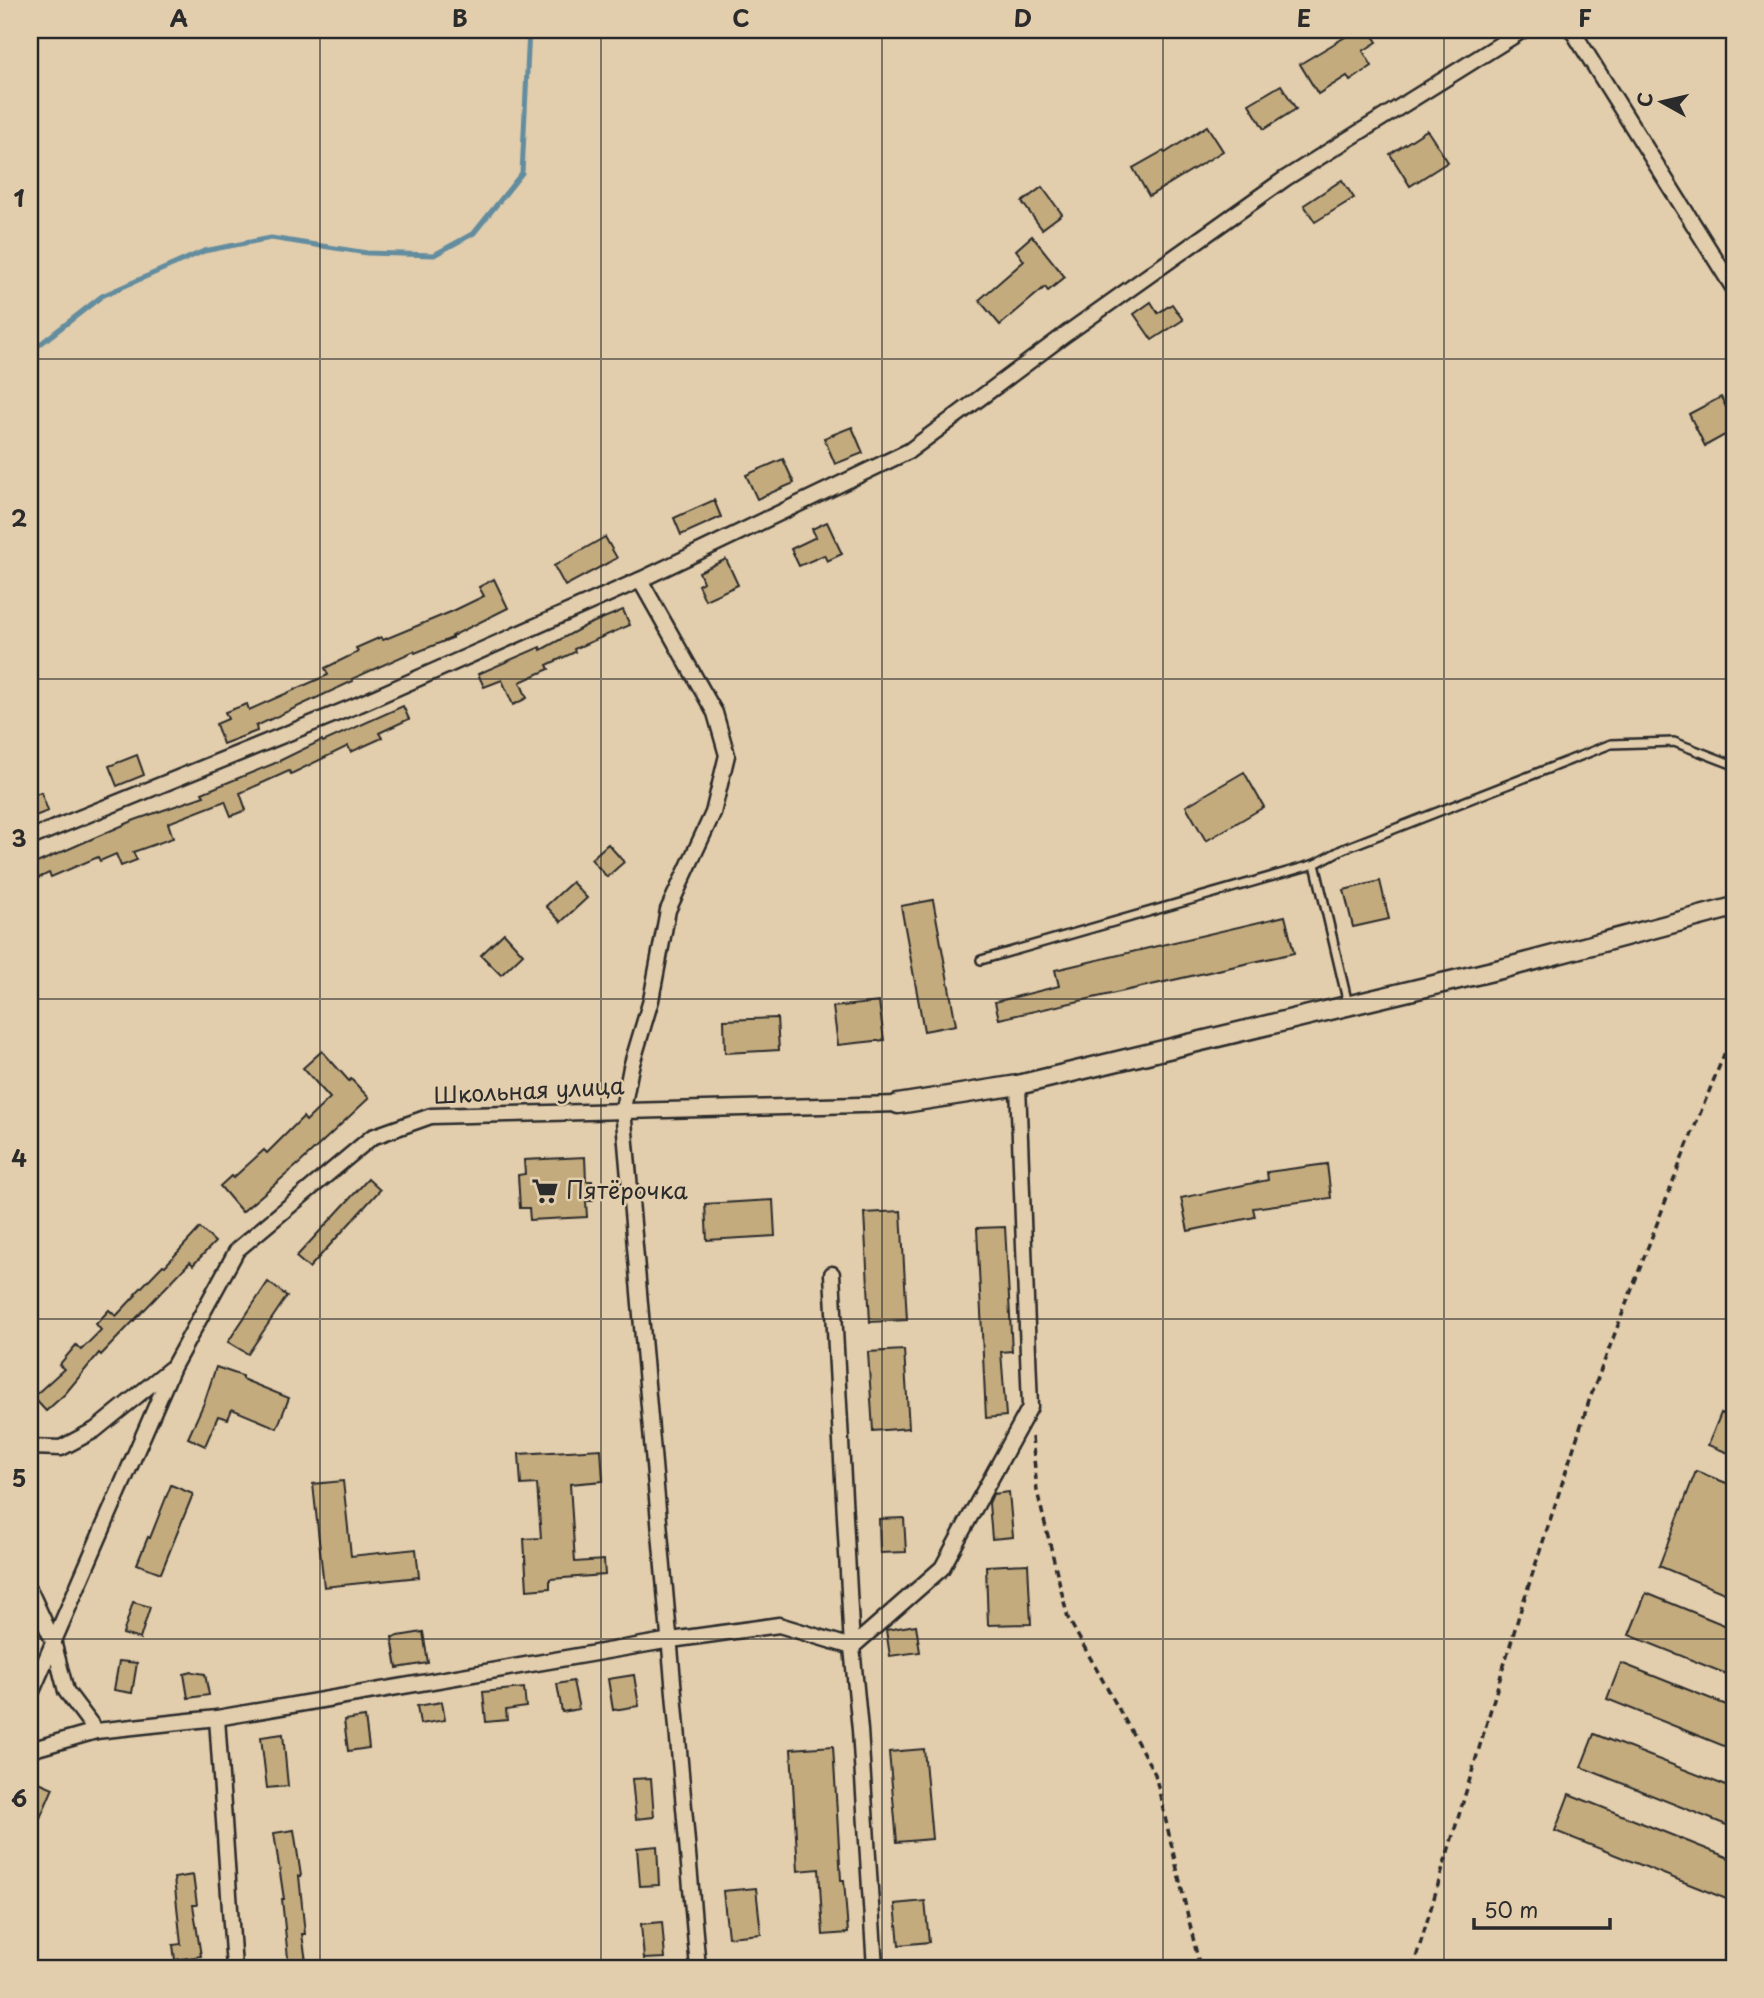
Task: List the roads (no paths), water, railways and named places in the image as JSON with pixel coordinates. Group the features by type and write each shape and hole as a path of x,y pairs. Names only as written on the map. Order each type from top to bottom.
{"street":[{"path":"30,838 360,704 640,580 909,451 1066,334 1286,178 1523,30"},
{"path":"1572,30 1734,289"},
{"path":"640,580 715,713 727,755 713,813 668,910 651,1000 631,1067 623,1109 698,1968"},
{"path":"898,1104 1018,1085 1505,968 1734,907"},
{"path":"852,1647 943,1568 1030,1407 1018,1085"},
{"name":"Школьная улица","path":"30,1696 173,1367 237,1250 372,1138 430,1116 898,1104"},
{"path":"832,1274 852,1647 875,1968"},
{"path":"30,1447 61,1448 95,1430 173,1367"},
{"path":"30,1591 53,1641 66,1691 96,1731"},
{"path":"30,1750 96,1731 217,1718 671,1640 779,1625 852,1647"},
{"path":"217,1718 234,1968"}],"lane":[{"path":"981,960 1315,864 1343,849 1611,744 1674,743 1734,765"},
{"path":"1315,864 1348,1006"}],"waterway":[{"path":"30,352 102,296 204,251 271,238 367,253 434,255 474,233 522,173 529,30"}],"place":[{"name":"Пятёрочка","path":"545,1191"}]}
